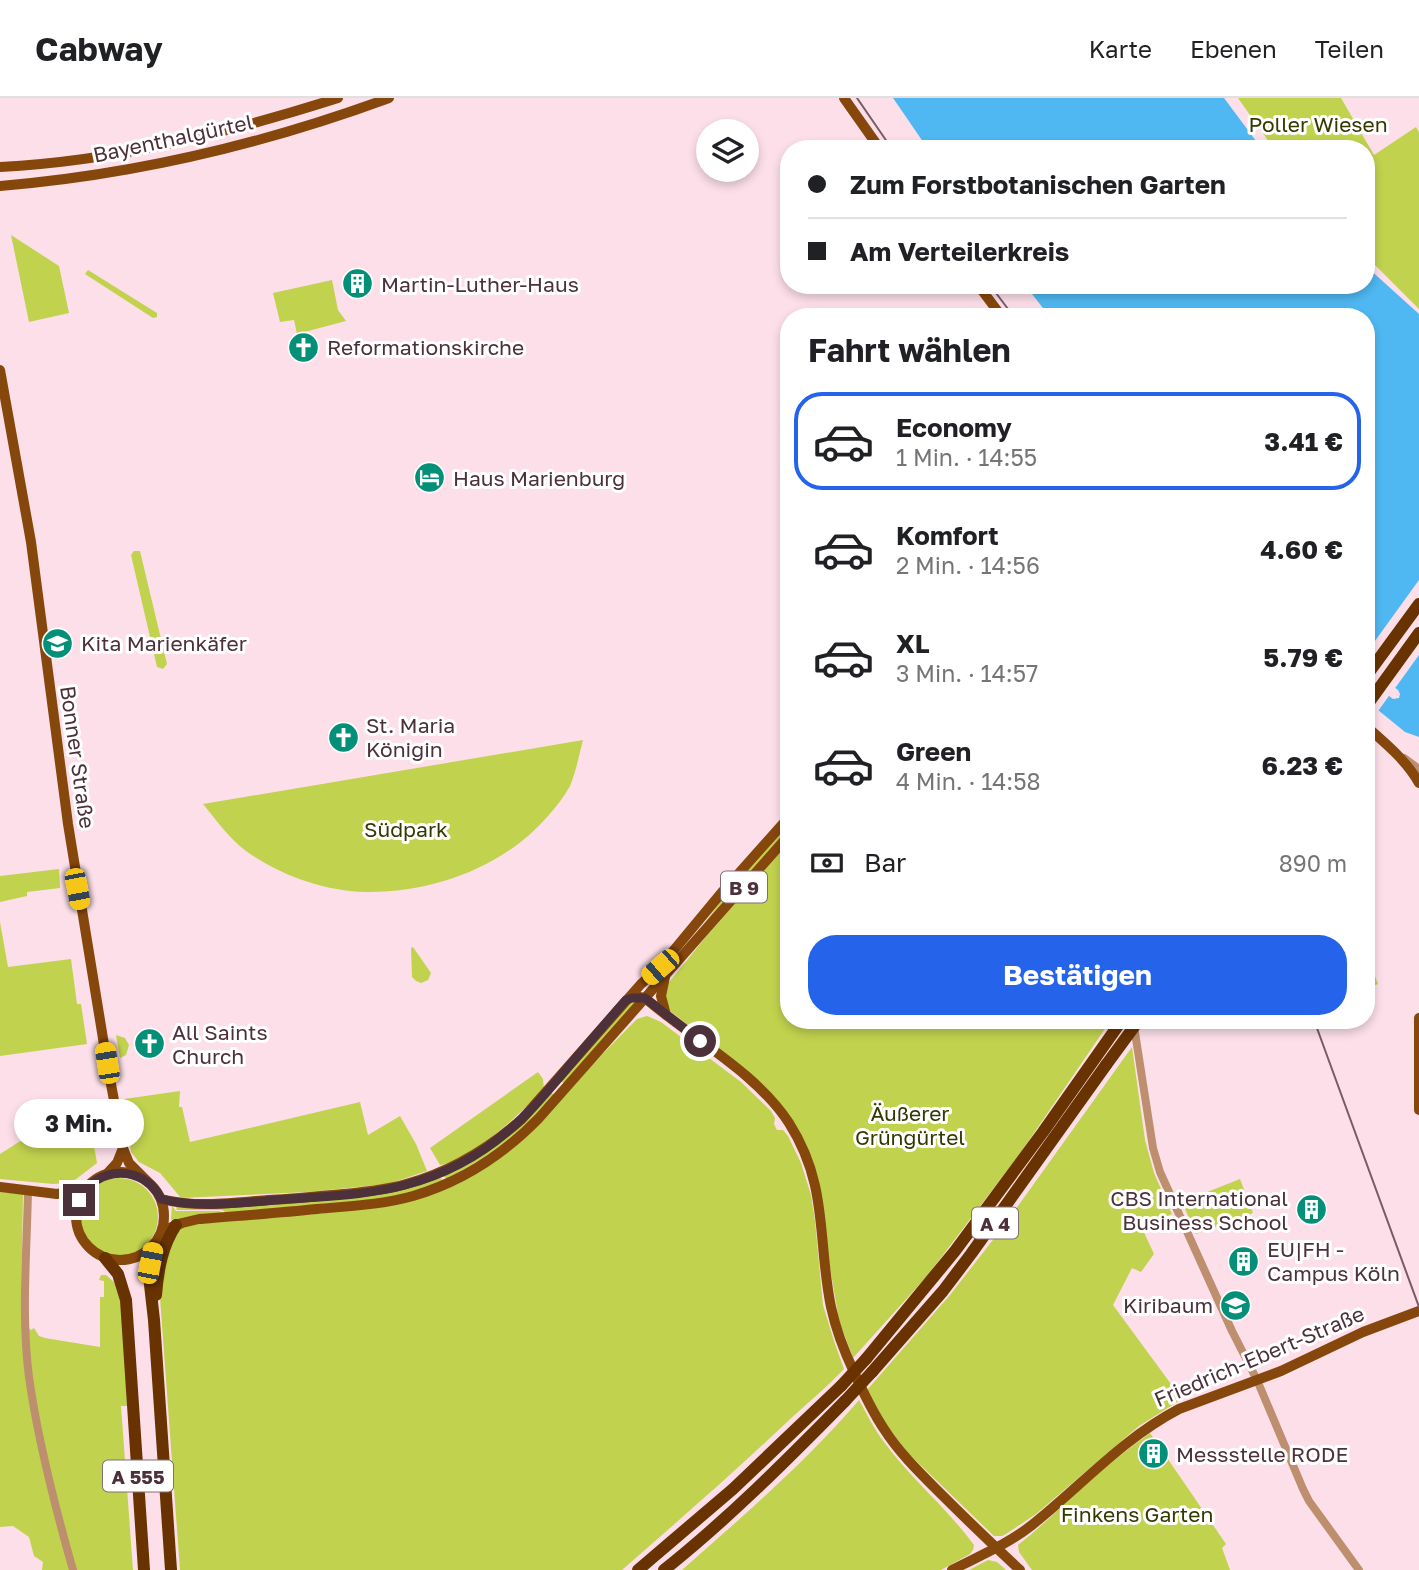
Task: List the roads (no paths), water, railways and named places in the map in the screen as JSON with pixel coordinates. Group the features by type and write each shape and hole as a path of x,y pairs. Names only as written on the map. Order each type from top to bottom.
{"highway":[{"path":"1375,664 1419,604"},
{"path":"1375,694 1419,633"},
{"name":"A 4","path":"638,1570 733,1489 866,1359 955,1251 1116,1029"},
{"name":"A 4","path":"664,1570 752,1492 845,1401 943,1291 1133,1029"},
{"path":"153,1320 163,1248 176,1225"},
{"path":"153,1247 149,1276 153,1320"},
{"name":"A 555","path":"105,1258 118,1274 124,1292 143,1567"},
{"name":"A 555","path":"153,1320 173,1570"}],"main road":[{"name":"Bayenthalgürtel","path":"0,167 43,164 190,140 338,98"},
{"name":"Bayenthalgürtel","path":"0,186 133,168 230,148 390,98"},
{"path":"843,99 873,140"},
{"path":"43,164 47,172 45,181"},
{"name":"Bonner Straße","path":"0,370 31,541 77,889 123,1148 129,1163 148,1181"},
{"path":"1375,734 1396,752 1419,783"},
{"name":"B 9","path":"162,1231 199,1219 380,1203 413,1196 448,1183 494,1157 528,1130 622,1026 723,891 780,827"},
{"name":"B 9","path":"161,1199 178,1203 210,1203 305,1198 378,1190 437,1174 476,1154 522,1119 641,984 663,970 780,845"},
{"path":"663,970 663,1013"},
{"path":"626,1000 645,998 758,1088 781,1112 808,1161 821,1217 831,1307 839,1337 869,1404 890,1438 912,1464 1016,1567"},
{"name":"B 9","path":"622,1026 643,1014 663,1013"},
{"path":"1419,1018 1419,1110"},
{"path":"106,1175 117,1163 123,1148"},
{"path":"124,1173 148,1181 161,1199 165,1216 162,1231 153,1247 128,1260 118,1261 93,1252 77,1228 76,1212 84,1189 106,1175 124,1173"},
{"path":"0,1186 57,1194 84,1189"},
{"path":"57,1194 69,1200 76,1212"},
{"name":"Friedrich-Ebert-Straße","path":"953,1570 1013,1539 1031,1526 1099,1465 1150,1425 1179,1409 1281,1371 1363,1332 1419,1311"},
{"path":"976,1558 979,1532"},
{"path":"1013,1539 1016,1567"}],"street":[{"path":"1396,752 1419,769"},
{"path":"1134,1029 1158,1166 1232,1331 1257,1380 1309,1501 1359,1570"},
{"path":"28,1190 26,1331 29,1376 45,1463 73,1570"}],"water":[{"path":"893,98 1224,98 1255,140 922,140"},
{"path":"1375,274 1419,314 1419,737 1405,732 1375,708 1375,685 1393,699 1399,698 1400,694 1375,673 1375,308 1043,308 1032,294 1375,294"}],"tram line":[{"path":"857,98 886,140"},
{"path":"997,294 1007,308"},
{"path":"1317,1029 1419,1307"}],"place":[{"name":"Martin-Luther-Haus","path":"358,284"},
{"name":"Reformationskirche","path":"304,347"},
{"name":"Haus Marienburg","path":"430,478"},
{"name":"Kita Marienkäfer","path":"58,643"},
{"name":"St. Maria Königin","path":"343,737"},
{"name":"All Saints Church","path":"149,1044"},
{"name":"CBS International Business School","path":"1311,1210"},
{"name":"EU|FH - Campus Köln","path":"1244,1261"},
{"name":"Kiribaum","path":"1236,1305"},
{"name":"Messstelle RODE","path":"1153,1454"}],"park label":[{"name":"Poller Wiesen","path":"1318,124"},
{"name":"Südpark","path":"406,829"},
{"name":"Äußerer Grüngürtel","path":"910,1125"},
{"name":"Finkens Garten","path":"1137,1514"}]}
